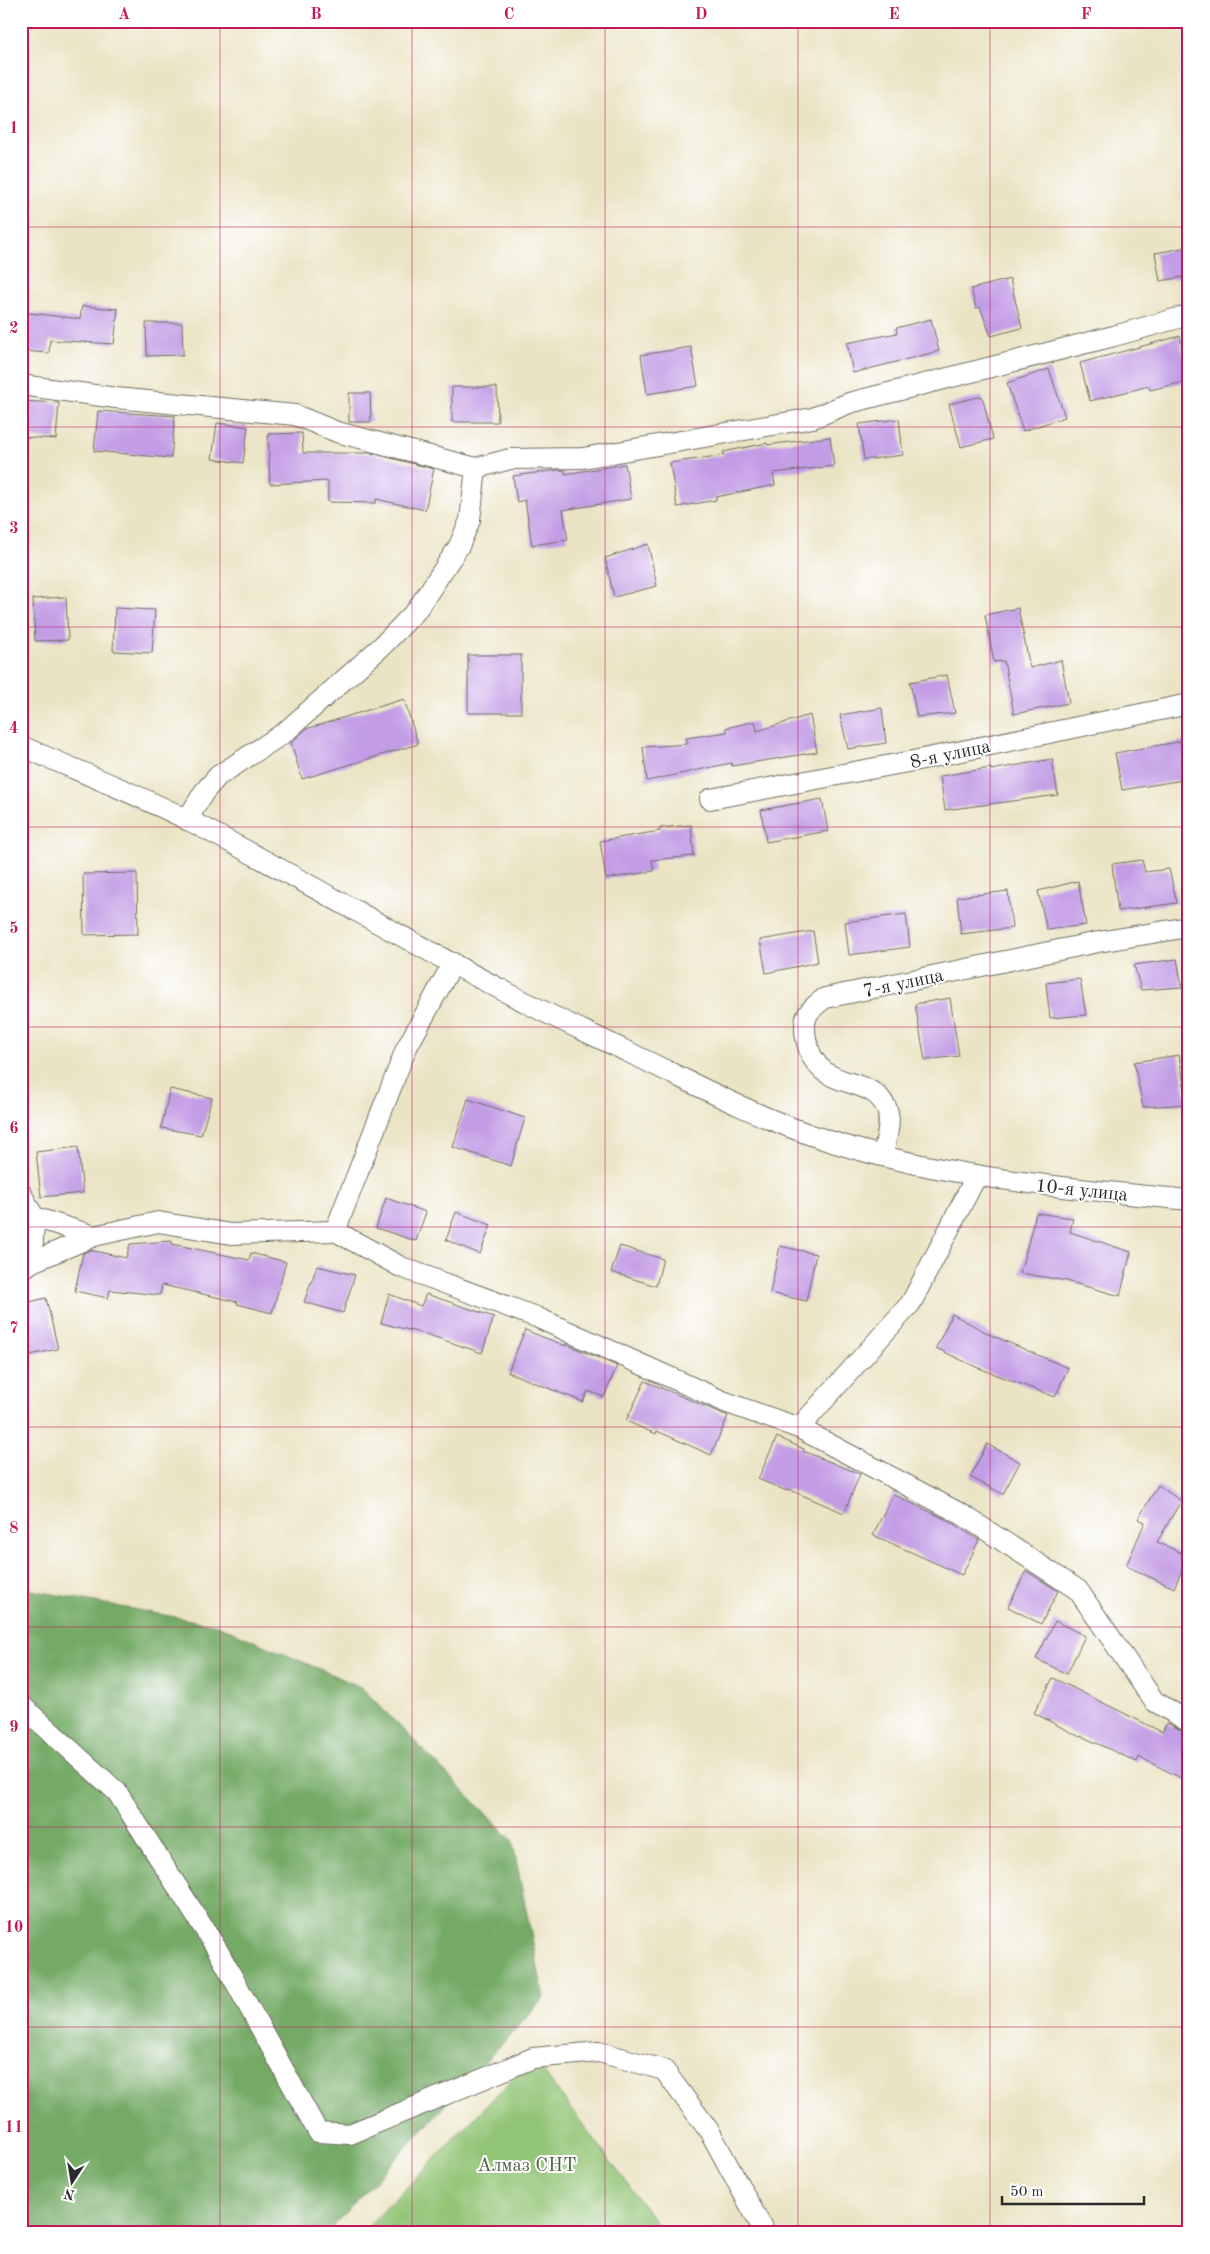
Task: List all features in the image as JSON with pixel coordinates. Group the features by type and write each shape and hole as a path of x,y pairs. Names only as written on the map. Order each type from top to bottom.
{"street":[{"path":"21,385 116,398 295,415 337,432 476,468 510,459 583,458 813,418 849,403 1114,336 1189,315"},
{"path":"187,820 204,792 218,776 248,754 284,733 382,646 416,611 459,546 470,520 476,468"},
{"name":"8-я улица","path":"710,799 918,760 1189,704"},
{"name":"10-я улица","path":"21,746 138,796 187,820 529,1005 771,1120 814,1136 883,1156 977,1175 1040,1185 1189,1200"},
{"name":"7-я улица","path":"883,1156 889,1116 885,1105 878,1096 825,1074 813,1061 809,1052 804,1027 807,1012 825,998 1098,942 1189,927"},
{"path":"336,1231 406,1049 453,963"},
{"path":"799,1428 911,1303 977,1175"},
{"path":"21,1193 34,1217 27,1266"},
{"path":"34,1217 94,1236"},
{"path":"27,1266 94,1236 158,1222 231,1234 336,1231 401,1267 536,1317 725,1402 799,1428 963,1515 1078,1590 1154,1700 1189,1722"},
{"path":"21,1706 117,1792 217,1949 318,2132 350,2134 533,2058 599,2052 664,2070 710,2132 765,2233"}],"green space":[{"path":"21,1588 217,1625 361,1687 512,1840 544,1998 327,2233 21,2233"},
{"name":"Алмаз СНТ","path":"533,2058 664,2233 362,2233"}],"building":[{"path":"1189,247 1189,276 1160,281 1155,253"},
{"path":"1010,279 1022,328 991,336 980,307 976,308 971,289"},
{"path":"82,306 118,309 114,344 50,340 49,353 21,351 22,312 80,319"},
{"path":"931,319 939,351 853,373 847,343 897,333 896,328"},
{"path":"146,323 182,323 183,355 147,356"},
{"path":"1180,336 1189,381 1150,390 1149,386 1090,401 1080,363"},
{"path":"691,347 698,386 647,394 641,355"},
{"path":"1049,369 1065,417 1023,431 1007,383"},
{"path":"452,387 497,387 498,422 452,422"},
{"path":"349,393 370,393 371,422 349,422"},
{"path":"982,396 993,439 961,447 949,404"},
{"path":"21,401 59,403 56,439 21,437"},
{"path":"98,411 175,416 171,458 94,451"},
{"path":"899,419 903,455 864,460 859,424"},
{"path":"217,423 248,427 243,463 212,459"},
{"path":"302,433 303,453 371,453 434,469 425,510 376,499 376,503 328,502 328,481 270,484 268,434"},
{"path":"830,437 834,466 773,473 775,485 716,497 716,500 677,507 670,463 724,455 723,452 767,443 767,445"},
{"path":"625,464 631,499 563,510 568,540 532,545 525,500 517,502 513,476 558,470 565,470 565,474"},
{"path":"648,544 657,586 614,597 605,558"},
{"path":"66,597 68,640 35,641 33,599"},
{"path":"115,608 155,610 152,653 113,651"},
{"path":"1018,608 1030,668 1061,660 1069,703 1014,714 1004,661 994,662 985,615"},
{"path":"468,655 521,655 521,713 468,713"},
{"path":"947,675 955,713 917,717 910,682"},
{"path":"404,699 418,744 302,779 291,743 306,729"},
{"path":"882,708 886,743 848,749 840,715"},
{"path":"810,715 817,752 732,766 731,763 647,781 643,747 688,744 686,738 727,732 726,728 755,721 757,731"},
{"path":"1189,740 1189,779 1122,790 1115,753"},
{"path":"1052,759 1058,795 945,810 940,776 991,768 991,770"},
{"path":"822,799 828,831 766,842 761,810"},
{"path":"691,825 694,856 652,860 654,871 606,879 600,841 660,831 660,828"},
{"path":"1142,860 1145,872 1169,869 1177,903 1118,911 1112,864"},
{"path":"137,873 138,934 84,935 83,874"},
{"path":"1078,881 1086,925 1047,930 1038,891"},
{"path":"1008,891 1012,928 961,934 957,897"},
{"path":"906,914 910,947 849,955 845,922"},
{"path":"813,931 818,962 766,973 760,940"},
{"path":"1177,959 1182,987 1141,990 1134,965"},
{"path":"1080,979 1086,1015 1050,1018 1046,983"},
{"path":"950,998 959,1056 925,1060 915,1004"},
{"path":"1179,1055 1187,1104 1143,1107 1134,1062"},
{"path":"170,1089 212,1098 201,1135 161,1128"},
{"path":"468,1099 525,1118 511,1166 453,1147"},
{"path":"78,1147 83,1193 41,1197 36,1152"},
{"path":"386,1198 426,1212 416,1241 376,1228"},
{"path":"456,1212 491,1225 480,1254 446,1240"},
{"path":"1036,1213 1073,1218 1070,1232 1131,1252 1120,1296 1067,1281 1020,1273"},
{"path":"172,1241 172,1244 249,1260 251,1253 286,1262 272,1313 237,1304 238,1302 162,1285 160,1295 110,1290 108,1298 75,1291 83,1253 90,1250 126,1258 130,1244"},
{"path":"620,1246 663,1259 656,1286 611,1272"},
{"path":"780,1246 816,1254 806,1301 770,1293"},
{"path":"317,1266 355,1275 343,1313 304,1302"},
{"path":"389,1294 421,1306 426,1294 494,1317 482,1353 429,1335 381,1323"},
{"path":"46,1298 58,1349 21,1357 21,1304"},
{"path":"952,1314 991,1335 1068,1368 1055,1397 976,1367 936,1348"},
{"path":"525,1330 566,1346 566,1344 617,1366 604,1397 588,1391 583,1402 508,1372"},
{"path":"645,1381 728,1416 711,1455 657,1431 656,1434 626,1421"},
{"path":"777,1437 804,1449 803,1451 860,1474 844,1513 788,1489 787,1491 758,1479"},
{"path":"987,1444 1020,1462 1003,1494 970,1477"},
{"path":"1158,1485 1181,1501 1157,1542 1188,1556 1174,1588 1126,1566 1145,1522 1138,1519"},
{"path":"893,1494 947,1520 979,1540 962,1575 873,1535"},
{"path":"1026,1571 1058,1591 1041,1624 1008,1607"},
{"path":"1055,1621 1085,1636 1067,1674 1036,1659"},
{"path":"1053,1678 1162,1732 1167,1723 1189,1734 1189,1782 1139,1757 1137,1762 1080,1737 1034,1713"}]}
